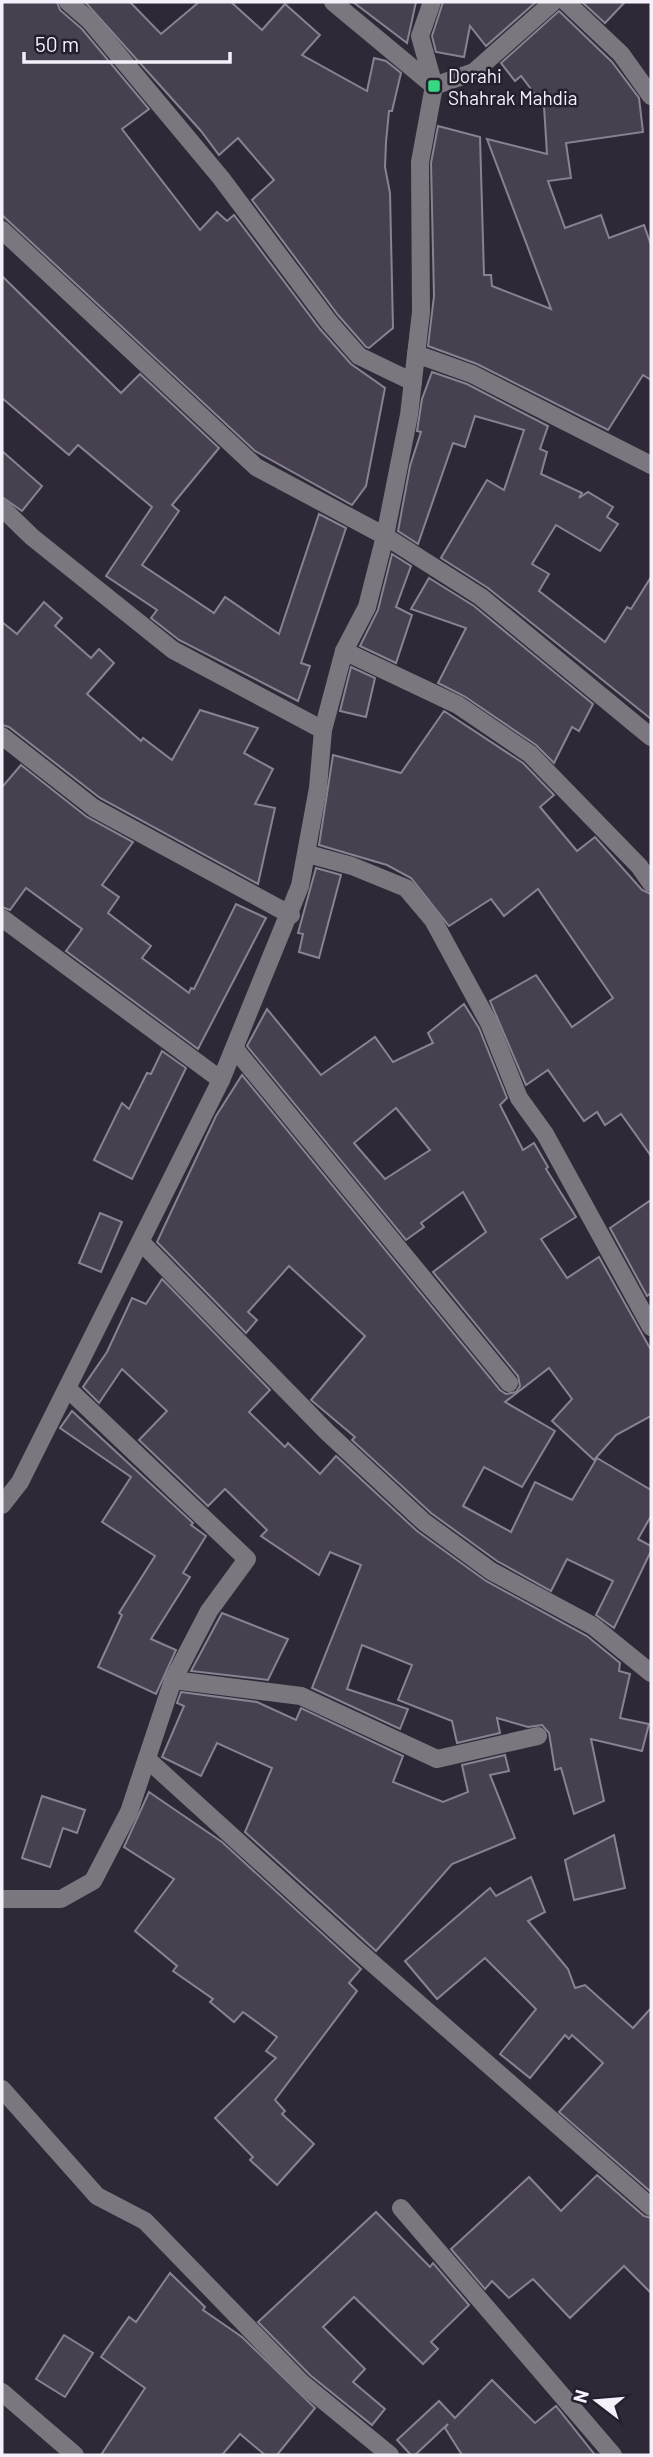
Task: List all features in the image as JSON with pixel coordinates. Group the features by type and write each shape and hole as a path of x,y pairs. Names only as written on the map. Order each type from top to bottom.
{"street":[{"path":"68,2 90,21 221,178 329,322 359,356 413,382"},
{"path":"333,2 434,86"},
{"path":"2,1505 20,1482 68,1389 221,1080 290,915 308,854 323,730 344,651 367,607 385,536 413,382 421,312 420,162 434,86 421,36 432,2"},
{"path":"434,86 474,72 553,2"},
{"path":"566,2 621,54 651,96"},
{"path":"2,230 256,467 385,536 481,597 651,737"},
{"path":"416,354 472,373 651,465"},
{"path":"2,508 32,537 173,650 323,730"},
{"path":"344,651 458,705 530,754 639,866 651,883"},
{"path":"2,736 94,808 290,915"},
{"path":"308,854 352,866 406,888 433,920 489,1023 519,1098 545,1134 651,1327"},
{"path":"2,918 221,1080"},
{"path":"235,1049 509,1383"},
{"path":"142,1243 327,1432 424,1522 491,1571 593,1626 651,1673"},
{"path":"2,1899 61,1899 93,1881 129,1812 173,1680 209,1611 247,1559 68,1389"},
{"path":"173,1680 301,1696 437,1759 538,1736"},
{"path":"147,1759 354,1947 651,2207"},
{"path":"2,2090 97,2196 145,2221 302,2383 390,2455"},
{"path":"401,2208 613,2455"},
{"path":"2,2392 75,2455"}],"building":[{"path":"2,2 57,2 60,10 82,29 149,109 122,129 200,230 217,212 227,221 234,215 320,329 351,364 385,388 366,486 352,505 255,451 2,215"},
{"path":"85,2 130,2 161,34 199,2 231,2 262,30 285,4 320,35 302,55 367,91 374,58 386,61 401,73 392,111 389,111 385,167 390,193 393,328 369,348 366,347 338,315 252,200 274,180 238,138 219,155 201,131"},
{"path":"353,2 416,2 407,43"},
{"path":"443,2 536,2 486,46 470,26 464,57 436,52 432,36"},
{"path":"582,2 625,2 605,23"},
{"path":"559,11 612,62 639,98 643,132 566,143 571,178 548,181 565,228 601,215 609,238 644,225 651,245 651,380 643,375 608,430 477,364 428,346 434,296 431,163 438,126 480,137 484,275 491,275 492,286 551,309 487,139 547,154 544,106 521,76 515,81 501,63"},
{"path":"2,276 121,393 140,374 219,448 172,505 179,511 142,565 214,613 225,597 279,634 319,514 346,528 301,663 310,666 298,701 179,640 151,618 157,610 106,576 152,507 78,445 69,455 2,398"},
{"path":"432,372 467,384 548,426 540,449 547,452 541,474 582,493 579,498 588,492 613,507 607,517 618,524 600,551 556,525 532,564 549,574 539,591 605,642 627,607 631,609 651,577 651,719 488,588 441,558 487,480 504,490 524,430 475,416 465,447 453,443 418,544 398,531 410,466 421,432 417,431 422,399"},
{"path":"2,451 42,486 22,511 2,497"},
{"path":"392,554 411,566 396,607 412,615 396,663 360,646 378,610"},
{"path":"429,578 474,606 593,704 579,731 572,727 554,763 536,745 464,696 438,683 466,628 411,609"},
{"path":"44,602 62,618 55,626 91,658 99,649 114,663 87,694 141,741 143,738 172,760 200,710 258,728 244,753 273,769 255,804 275,808 258,884 100,798 9,727 2,725 2,622 17,634"},
{"path":"351,667 375,678 366,717 340,711"},
{"path":"444,711 523,763 554,795 540,807 577,851 595,837 642,890 651,894 651,1156 621,1114 605,1125 597,1112 584,1121 548,1070 526,1085 490,1001 536,975 572,1027 613,998 538,889 504,916 491,899 449,926 411,878 387,865 319,845 333,755 401,773"},
{"path":"21,765 87,817 133,842 102,885 119,897 108,913 151,946 142,958 189,993 191,988 194,989 236,904 266,918 198,1049 66,951 82,929 26,888 10,910 2,907 2,787"},
{"path":"316,868 341,875 319,958 299,952 303,934 298,933"},
{"path":"464,1004 479,1028 507,1098 500,1105 523,1150 534,1143 548,1167 546,1169 576,1217 541,1239 567,1278 599,1257 651,1350 651,1416 616,1435 594,1460 552,1421 572,1399 549,1368 505,1402 555,1431 522,1487 484,1467 463,1506 511,1532 535,1482 572,1500 597,1458 651,1490 651,1516 638,1539 651,1546 651,1551 614,1628 596,1615 613,1581 567,1559 551,1591 497,1561 431,1513 352,1440 355,1437 311,1400 365,1336 289,1266 248,1312 257,1320 246,1333 157,1242 216,1116 242,1075 500,1390 506,1394 516,1392 520,1386 518,1376 433,1272 486,1232 463,1192 421,1223 424,1227 406,1240 247,1046 267,1009 321,1075 375,1037 393,1062 433,1043 428,1033","holes":["396,1108 430,1150 385,1179 354,1143"]},
{"path":"162,1051 186,1068 132,1179 94,1160 122,1103 129,1109 147,1073 151,1074"},
{"path":"651,1200 651,1293 647,1296 610,1228"},
{"path":"100,1213 122,1222 101,1272 79,1263"},
{"path":"162,1279 270,1390 249,1412 285,1447 288,1443 320,1474 336,1456 417,1531 486,1581 587,1636 620,1663 619,1671 630,1674 620,1718 649,1724 642,1751 591,1739 604,1801 574,1814 561,1768 555,1770 549,1733 542,1725 528,1727 497,1718 500,1733 457,1743 452,1721 398,1700 412,1665 362,1645 347,1689 408,1709 400,1729 312,1688 361,1565 330,1552 319,1575 261,1536 267,1530 225,1489 208,1506 139,1440 167,1411 122,1369 99,1403 83,1387 107,1352 132,1298 146,1304"},
{"path":"72,1411 193,1523 191,1525 206,1536 183,1573 190,1577 151,1639 176,1650 156,1694 98,1667 122,1615 119,1613 155,1556 102,1522 131,1477 60,1428"},
{"path":"222,1613 288,1639 268,1680 191,1671"},
{"path":"181,1692 257,1702 296,1720 301,1708 403,1756 393,1782 443,1802 468,1792 462,1765 505,1755 509,1771 490,1775 515,1838 452,1864 376,1951 245,1832 272,1768 217,1743 201,1776 162,1757 184,1706 177,1703"},
{"path":"149,1792 222,1842 361,1969 349,1983 357,1991 275,2100 285,2111 282,2114 314,2144 277,2185 250,2160 253,2157 215,2118 276,2058 266,2051 277,2037 243,2012 234,2022 210,2002 213,1999 173,1971 177,1966 135,1931 174,1879 124,1847"},
{"path":"42,1796 85,1810 77,1833 63,1828 50,1867 22,1858"},
{"path":"614,1835 625,1888 574,1900 565,1860"},
{"path":"531,1877 545,1912 528,1921 568,1969 575,1988 585,1985 633,2028 651,2008 651,2192 559,2112 603,2063 572,2035 569,2039 565,2035 530,2078 500,2054 536,2009 485,1958 437,1999 405,1961 490,1888 496,1896"},
{"path":"597,2175 644,2216 651,2218 651,2293 624,2266 570,2318 533,2279 509,2298 492,2281 485,2289 451,2249 529,2177 561,2211"},
{"path":"376,2212 430,2267 433,2263 469,2305 431,2342 438,2349 423,2364 354,2297 323,2327 365,2369 353,2382 385,2409 372,2425 310,2375 258,2322"},
{"path":"170,2273 205,2307 203,2310 242,2337 315,2408 277,2455 265,2455 240,2434 222,2455 101,2455 145,2388 101,2357 129,2317 136,2322"},
{"path":"64,2335 93,2353 65,2397 36,2379"},
{"path":"492,2380 535,2423 556,2406 595,2455 462,2455 445,2428 448,2424 415,2455 411,2455 397,2440 439,2401 455,2418"}],"place":[{"name":"Dorahi Shahrak Mahdia","path":"434,86"}]}
